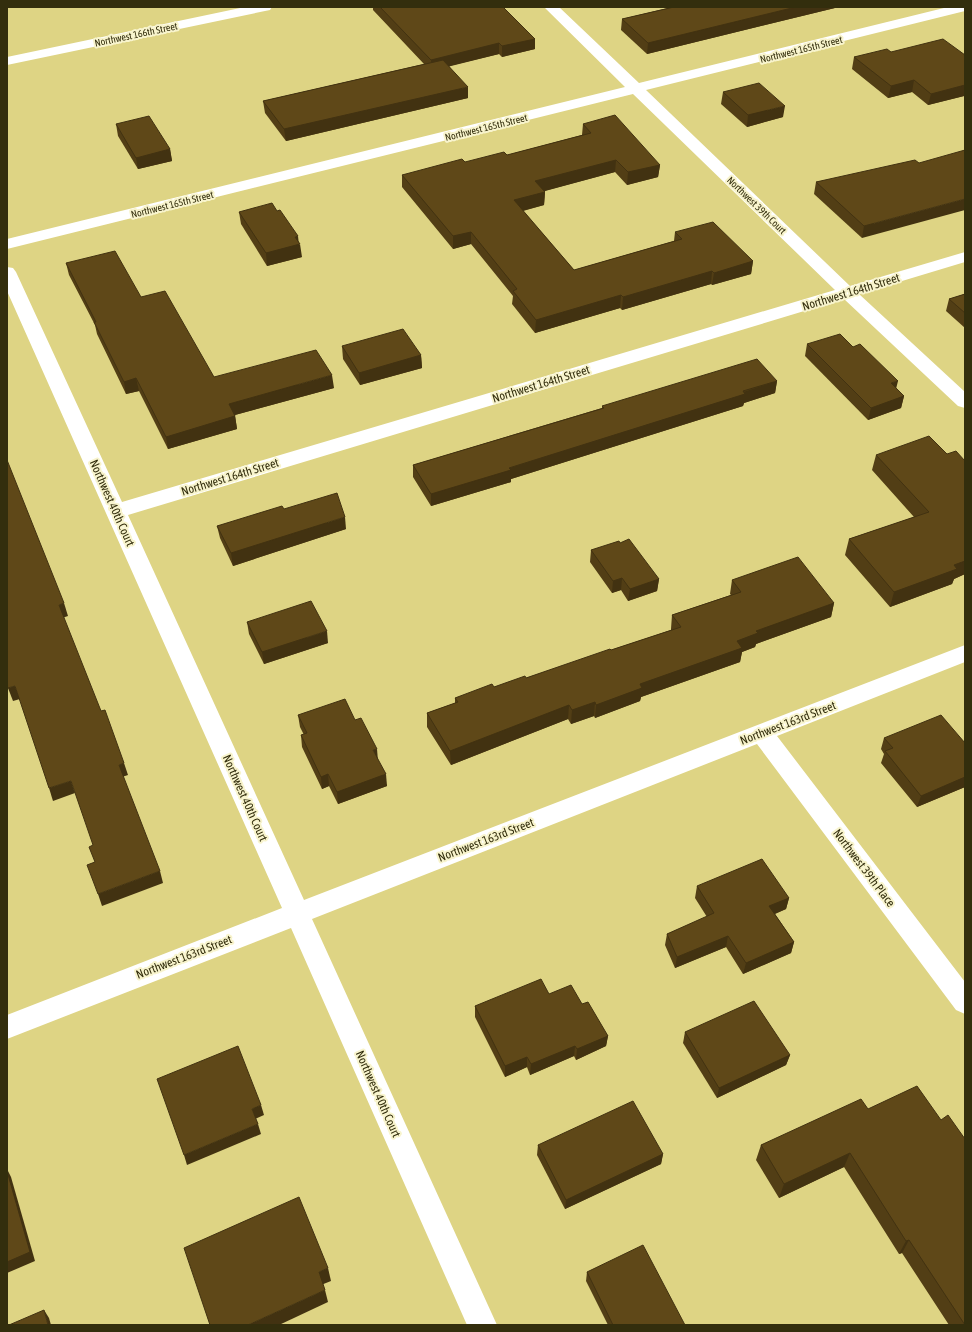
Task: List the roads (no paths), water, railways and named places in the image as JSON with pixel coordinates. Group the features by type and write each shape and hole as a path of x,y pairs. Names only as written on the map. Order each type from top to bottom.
{"street":[{"name":"Northwest 166th Street","path":"7,61 264,7"},
{"name":"Northwest 39th Court","path":"551,7 848,293 965,402"},
{"name":"Northwest 165th Street","path":"7,244 959,11"},
{"name":"Northwest 164th Street","path":"116,510 965,257"},
{"name":"Northwest 40th Court","path":"7,272 116,510 482,1325"},
{"name":"Northwest 163rd Street","path":"7,1026 965,653"},
{"name":"Northwest 39th Place","path":"762,733 965,1002"}]}
